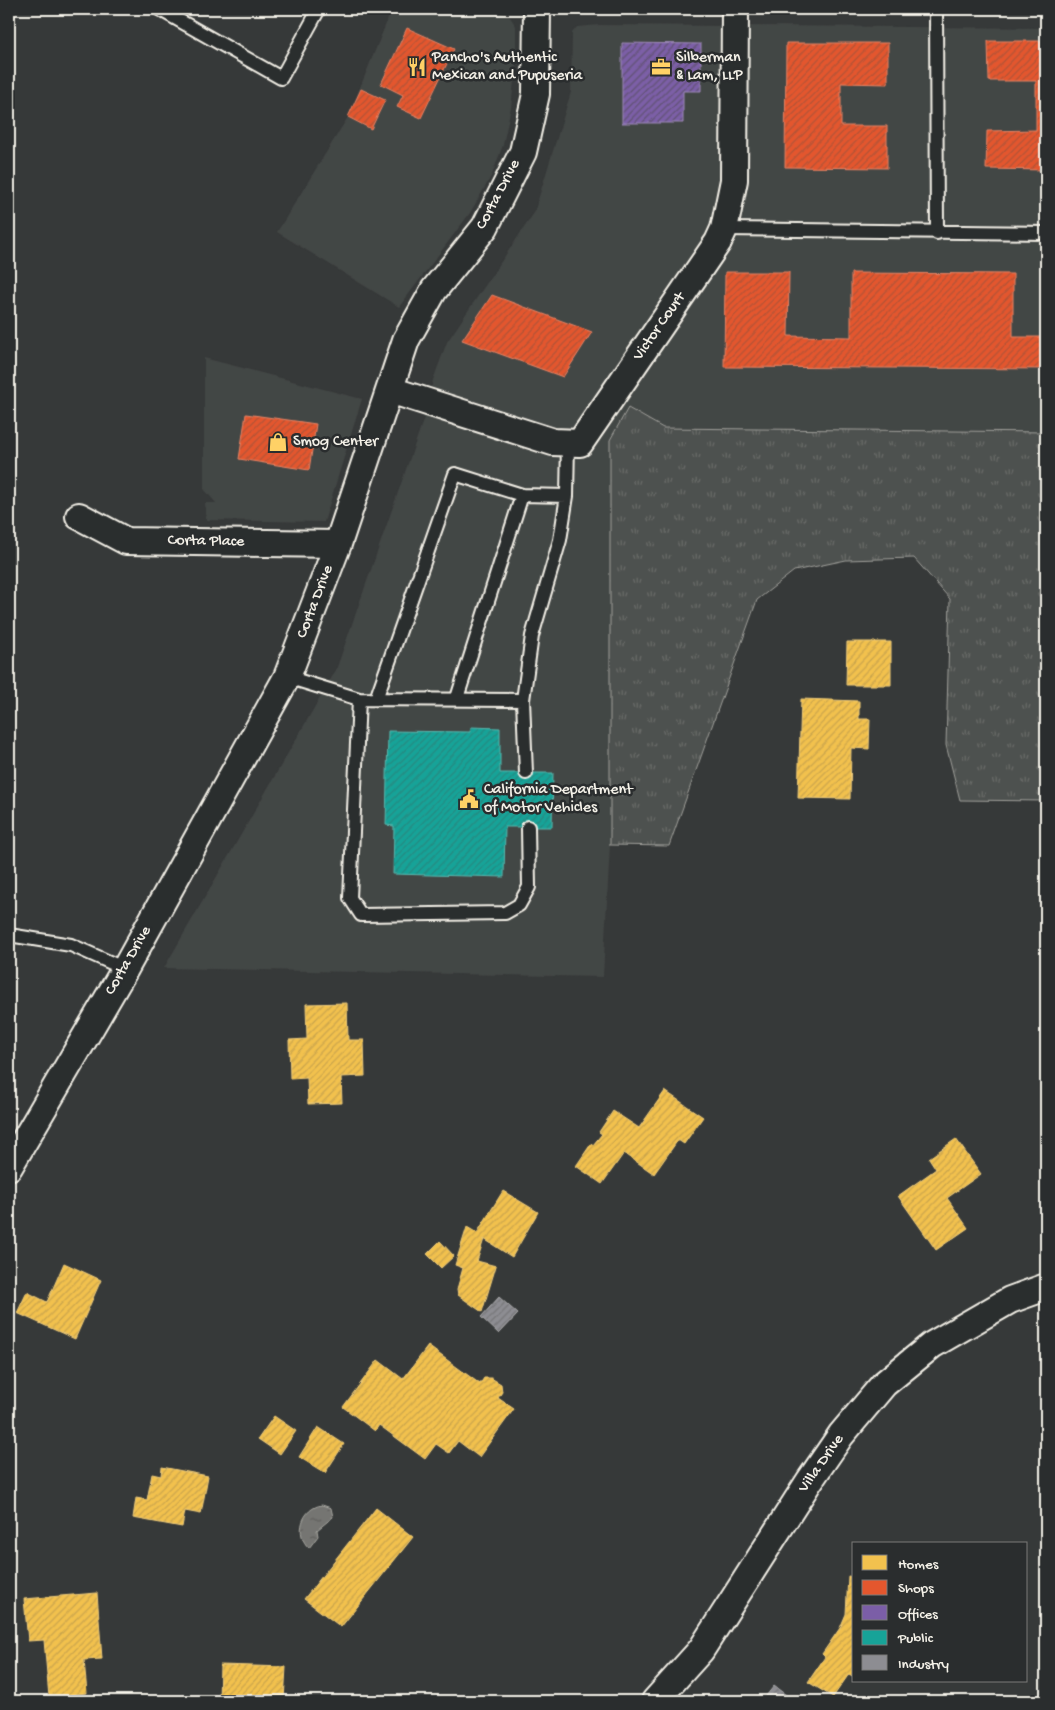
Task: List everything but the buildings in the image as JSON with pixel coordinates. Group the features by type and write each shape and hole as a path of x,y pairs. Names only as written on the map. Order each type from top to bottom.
{"street":[{"name":"Corta Drive","path":"9,1167 125,970 287,678 338,544 406,340 434,290 485,227 523,152 536,94 537,9"},
{"name":"Victor Court","path":"568,442 580,443 718,242 724,229 734,180 735,9"},
{"path":"390,390 553,442 568,442"},
{"name":"Corta Place","path":"79,516 126,541 338,544"},
{"name":"Villa Drive","path":"655,1701 701,1650 810,1480 841,1435 884,1384 932,1345 1010,1300 1046,1287"}],"lane":[{"path":"159,9 281,78 318,9"},
{"path":"936,9 937,233"},
{"path":"724,229 1046,233"},
{"path":"526,773 523,700 532,636 560,540 567,496 568,442"},
{"path":"376,699 455,474 522,495 567,496"},
{"path":"457,698 522,495"},
{"path":"287,678 359,700 457,698 523,700"},
{"path":"359,700 350,898 361,914 505,913 519,905 529,887 528,827"},
{"path":"9,934 71,944 125,970"}],"shaded area":[{"path":"392,9 491,10 501,12 510,17 516,26 516,64 511,107 503,145 492,175 470,213 399,307 277,232 348,117"},
{"path":"599,25 1046,28 1046,432 663,428 628,408 610,440 610,845 603,977 164,968 336,670 425,415 433,380 447,342 534,213 571,92 572,33 577,27"},
{"path":"204,358 362,399 324,522 206,520 205,503 216,503 204,489"}],"green space":[{"path":"628,408 663,428 1046,432 1046,801 960,800 946,745 950,599 914,558 846,560 794,571 757,600 669,846 610,845 610,440"}],"water":[{"path":"322,1505 331,1508 333,1517 317,1530 318,1536 309,1548 302,1536 302,1522 309,1511"}],"place":[{"name":"Pancho's Authentic Mexican and Pupuseria","path":"417,67"},
{"name":"Silberman & Lam, LLP","path":"661,67"},
{"name":"Smog Center","path":"278,442"},
{"name":"California Department of Motor Vehicles","path":"469,799"}]}
